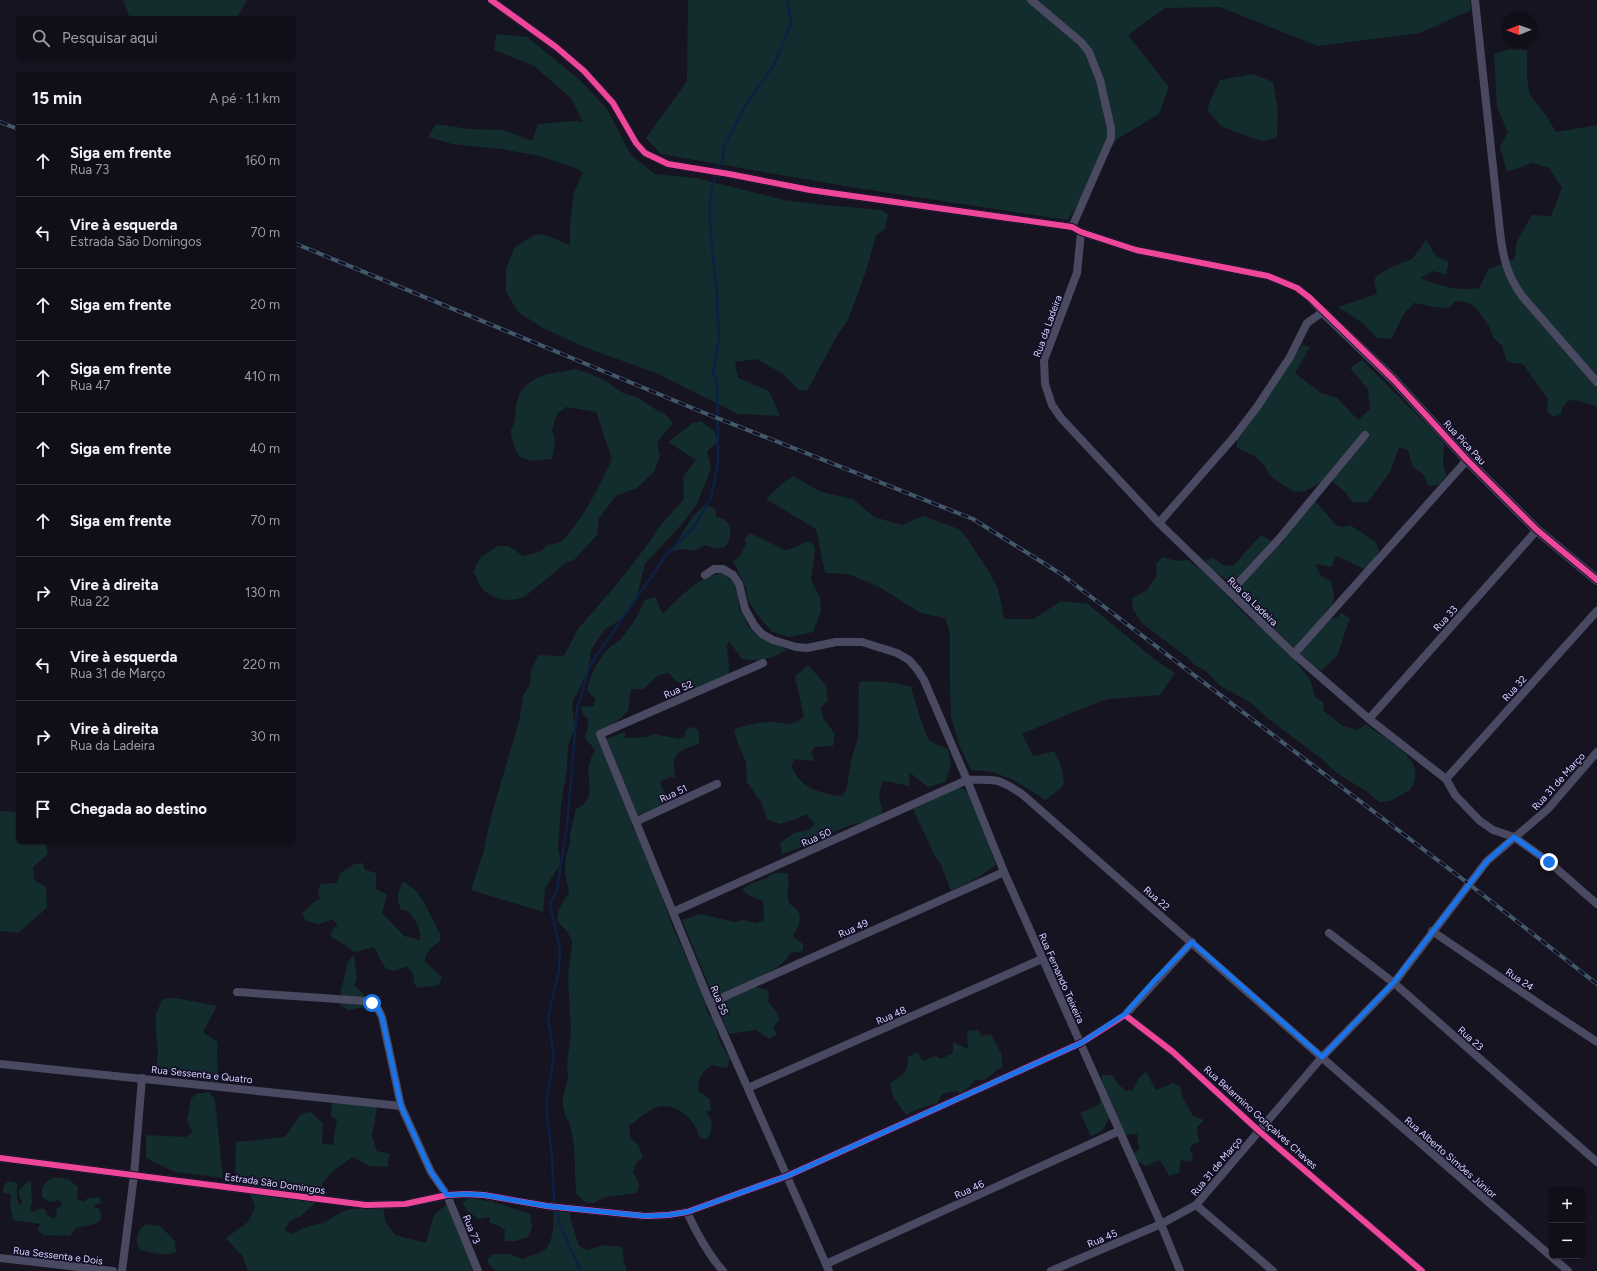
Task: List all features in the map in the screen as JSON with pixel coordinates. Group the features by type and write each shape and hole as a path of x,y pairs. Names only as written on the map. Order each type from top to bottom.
{"street":[{"path":"491,0 556,47 584,71 613,102 636,143 645,153 668,164 810,190 1072,227 1081,232 1136,250 1268,276 1297,288 1310,298 1323,312 1307,323 1290,357 1257,407 1234,437 1158,523"},
{"path":"1031,0 1081,42 1089,52 1100,80 1111,128 1111,138 1072,227"},
{"path":"1475,0 1502,244 1506,266 1512,283 1522,296 1597,381"},
{"name":"Rua da Ladeira","path":"1081,232 1077,273 1044,360 1045,384 1052,405 1061,418 1158,523 1294,654 1369,719 1446,779 1455,795 1480,821 1493,830 1514,837 1596,899"},
{"name":"Rua Pica Pau","path":"1323,312 1393,379 1467,460 1537,530 1597,580"},
{"path":"1230,592 1279,539 1365,434"},
{"path":"1294,654 1467,460"},
{"name":"Rua 33","path":"1369,719 1537,530"},
{"name":"Rua Fernando Teixeira","path":"705,575 714,569 723,569 733,575 740,584 745,609 754,625 762,634 773,640 796,647 807,648 836,642 862,642 883,648 909,660 917,669 924,680 967,780 1004,872 1161,1224 1180,1271"},
{"name":"Rua 32","path":"1446,779 1597,610"},
{"name":"Rua 52","path":"600,734 763,663"},
{"name":"Rua 55","path":"600,734 637,820 710,1003 827,1268"},
{"name":"Rua 31 de Março","path":"1161,1224 1196,1205 1322,1057 1394,982 1487,861 1548,809 1597,752"},
{"name":"Rua 22","path":"967,780 993,779 1006,783 1022,794 1322,1057"},
{"name":"Rua 50","path":"673,912 967,780"},
{"name":"Rua 51","path":"637,820 718,784"},
{"name":"Rua 49","path":"710,1003 1004,872"},
{"name":"Rua 24","path":"1432,931 1540,1006 1597,1042"},
{"name":"Rua 23","path":"1329,933 1394,982 1597,1162"},
{"path":"1081,1043 1125,1014 1192,942"},
{"name":"Rua 48","path":"748,1088 1042,959"},
{"name":"Rua 73","path":"237,992 365,1001 377,1006 382,1017 401,1106 431,1172 447,1195 478,1271"},
{"name":"Rua Belarmino Gonçalves Chaves","path":"1125,1014 1173,1052 1259,1131 1422,1271"},
{"name":"Estrada São Domingos","path":"0,1158 366,1205 405,1204 447,1195 466,1194 484,1195 547,1206 645,1216 668,1215 687,1212 787,1176 1081,1043"},
{"name":"Rua Alberto Simões Júnior","path":"1322,1057 1568,1271"},
{"name":"Rua Sessenta e Quatro","path":"0,1064 401,1106"},
{"path":"122,1271 134,1175 142,1078"},
{"name":"Rua 46","path":"827,1268 1119,1132"},
{"path":"1196,1205 1273,1271"},
{"path":"687,1212 700,1240 714,1261 723,1271"},
{"name":"Rua 45","path":"1051,1271 1161,1224"},
{"name":"Rua Sessenta e Dois","path":"0,1258 113,1271"}],"green space":[{"path":"123,0 247,0 238,16 129,16"},
{"path":"688,0 1470,0 1471,10 1420,33 1318,46 1220,7 1165,8 1128,35 1169,87 1159,114 1117,139 1068,220 850,187 661,154 646,138 687,81"},
{"path":"496,34 527,37 580,80 607,109 631,155 655,174 696,178 784,200 882,210 888,215 885,229 876,235 866,271 848,320 838,334 807,391 799,390 783,374 757,359 735,362 738,378 769,391 780,416 738,414 656,373 584,347 543,328 518,312 506,292 506,268 515,247 536,234 545,235 570,245 570,225 574,192 583,172 573,167 539,156 502,149 452,144 428,137 436,124 469,129 504,130 532,141 538,124 573,121 583,122 571,98 534,66 494,50"},
{"path":"1511,49 1527,50 1529,94 1546,115 1556,132 1597,125 1597,407 1580,401 1569,400 1563,407 1561,414 1554,417 1547,412 1548,399 1523,364 1507,362 1502,346 1493,337 1489,326 1475,307 1466,302 1455,301 1449,308 1414,303 1404,314 1391,339 1377,338 1364,324 1338,307 1377,294 1374,282 1376,276 1390,268 1412,259 1426,240 1436,256 1449,262 1446,275 1433,271 1420,278 1449,288 1479,288 1489,269 1514,259 1517,241 1532,215 1551,216 1562,188 1549,168 1532,163 1507,172 1500,147 1508,132 1497,108 1494,54"},
{"path":"1253,74 1273,82 1278,109 1277,138 1261,141 1221,126 1207,110 1220,80"},
{"path":"1302,345 1310,347 1295,373 1321,393 1337,398 1358,420 1370,409 1368,389 1350,368 1362,360 1434,432 1444,444 1443,462 1446,476 1439,485 1429,486 1423,474 1413,467 1408,450 1399,447 1390,472 1368,502 1352,502 1345,492 1332,481 1321,482 1304,492 1293,491 1270,476 1265,466 1255,456 1237,448 1237,438 1271,392"},
{"path":"575,369 591,374 607,382 623,393 637,397 665,414 673,423 657,442 660,456 654,472 637,488 616,496 599,518 597,535 574,560 567,562 523,598 511,600 499,599 487,593 481,587 473,571 481,557 498,546 509,546 523,556 541,551 547,545 561,542 583,514 596,492 612,459 596,412 566,407 557,414 552,430 555,440 552,459 532,461 520,457 515,448 511,430 515,420 517,400 523,390 528,384 542,376"},
{"path":"701,421 714,431 718,442 707,451 711,469 697,504 681,525 645,564 637,596 622,619 605,629 591,650 588,671 572,703 575,728 568,746 567,768 561,805 558,848 561,863 545,888 543,912 471,890 483,853 492,813 519,721 523,696 530,684 531,670 539,655 564,656 578,629 617,584 651,540 659,527 684,499 683,477 696,460 668,442 693,423"},
{"path":"793,476 821,492 853,499 874,517 902,525 923,516 959,529 969,541 998,588 1004,619 1034,619 1061,601 1088,604 1154,659 1175,673 1160,695 1108,699 1022,734 1033,756 1054,751 1061,765 1064,783 1060,789 1045,800 1014,780 992,772 971,770 959,744 951,717 950,633 945,618 921,613 879,587 849,574 825,573 816,529 766,499 784,482"},
{"path":"1314,500 1337,526 1344,527 1350,525 1376,542 1379,551 1374,560 1364,569 1336,556 1331,567 1315,564 1321,576 1331,581 1334,595 1333,602 1324,612 1331,618 1336,618 1342,613 1350,618 1337,656 1322,670 1313,666 1257,613 1230,582 1209,568 1205,560 1213,558 1223,565 1233,566 1261,535 1282,544 1289,529"},
{"path":"710,506 716,510 716,516 724,519 730,526 730,538 725,547 716,549 705,545 694,551 682,549 672,551 692,517 703,507"},
{"path":"750,533 785,550 794,548 808,541 813,544 815,549 811,580 820,598 821,611 813,632 790,637 772,632 756,613 748,600 746,588 733,561 740,556 746,543 744,540"},
{"path":"1163,557 1176,561 1188,560 1206,574 1250,619 1265,629 1290,654 1310,679 1315,697 1323,702 1324,711 1343,726 1357,730 1366,724 1400,748 1413,764 1415,773 1414,782 1410,790 1391,800 1379,802 1366,791 1338,774 1323,760 1270,720 1250,702 1220,686 1206,671 1196,666 1187,657 1143,624 1133,610 1132,598 1147,590 1157,575 1156,564"},
{"path":"723,573 728,576 734,584 739,610 743,614 748,626 787,650 765,659 742,659 729,641 727,646 729,667 728,678 692,691 675,680 669,673 660,675 643,689 631,689 628,711 620,719 608,727 598,730 596,737 601,741 625,732 625,738 646,737 653,734 680,739 685,736 685,732 688,728 694,727 699,732 699,744 680,752 675,759 674,771 676,779 670,777 660,782 669,801 666,804 635,816 632,826 638,835 652,868 672,925 703,995 708,1014 714,1020 719,1040 730,1059 727,1068 712,1065 705,1070 700,1079 698,1091 710,1099 711,1110 706,1112 712,1124 709,1138 704,1139 699,1137 697,1130 689,1118 676,1109 662,1106 651,1110 629,1126 631,1139 639,1147 643,1157 636,1163 633,1172 639,1183 637,1193 606,1197 594,1203 585,1202 576,1193 574,1147 570,1124 565,1115 563,1106 563,1097 568,1078 567,1064 571,1033 568,977 572,941 567,931 557,921 558,911 569,892 565,872 570,834 576,809 587,801 589,796 590,790 588,771 595,750 585,738 588,727 588,719 583,715 581,707 594,706 595,699 587,690 593,672 606,652 611,646 620,640 627,631 637,616 644,601 655,597 663,614 682,595 697,583 705,578"},
{"path":"808,665 826,685 828,701 821,707 823,718 835,734 833,746 814,747 811,753 815,761 795,759 791,766 798,778 808,787 831,795 843,796 847,787 851,760 858,738 859,682 885,682 911,687 920,718 929,741 948,749 951,766 945,782 928,787 909,772 910,786 883,781 879,794 882,811 880,819 848,826 798,849 782,854 780,843 794,833 808,830 815,824 806,814 780,824 767,819 762,804 747,782 746,762 734,730 743,726 759,723 792,723 804,717 795,676"},
{"path":"959,787 970,795 996,865 979,877 951,891 941,865 935,856 913,809"},
{"path":"0,811 16,812 16,844 46,844 48,854 33,867 34,880 46,887 47,908 18,933 0,931"},
{"path":"363,863 365,870 376,873 376,889 387,895 382,913 404,936 420,940 420,932 416,921 408,911 401,910 399,906 399,889 403,881 415,890 422,899 440,934 440,941 427,953 425,959 425,962 442,977 439,985 417,988 414,982 413,974 407,966 395,971 387,970 374,947 354,952 330,936 334,928 338,926 333,919 319,924 306,921 302,914 314,902 320,899 318,893 320,884 338,883 340,875 343,871 354,864"},
{"path":"774,873 787,873 789,881 789,902 797,910 800,916 799,923 793,936 803,944 803,951 790,953 787,959 775,969 753,981 757,987 769,991 768,1001 778,1014 779,1020 773,1028 777,1034 769,1039 756,1030 729,1034 682,920 701,914 734,922 744,920 756,923 764,920 763,901 750,896 742,890 745,887"},
{"path":"354,955 357,979 354,985 372,1003 367,1010 364,1007 348,1010 340,1005 347,963"},
{"path":"176,998 217,1006 203,1032 217,1042 218,1083 156,1069 158,1050 156,1013 163,999"},
{"path":"978,1030 981,1036 991,1034 1001,1053 1003,1066 984,1080 975,1080 960,1094 957,1091 942,1094 937,1103 918,1109 906,1115 893,1097 890,1083 904,1073 908,1062 908,1057 917,1052 923,1061 935,1056 941,1059 953,1053 953,1042 968,1049 967,1031"},
{"path":"1146,1072 1156,1090 1173,1083 1180,1086 1182,1096 1193,1116 1204,1120 1197,1127 1199,1142 1192,1145 1190,1149 1193,1157 1191,1162 1181,1160 1179,1173 1169,1176 1160,1160 1146,1166 1137,1161 1133,1154 1139,1149 1137,1134 1126,1135 1116,1119 1108,1119 1102,1130 1091,1136 1080,1113 1100,1104 1102,1075 1112,1075 1119,1085 1126,1091 1133,1090 1138,1079"},
{"path":"209,1092 215,1100 223,1178 175,1172 146,1158 146,1135 186,1137 192,1132 187,1121 191,1099 196,1094"},
{"path":"332,1103 366,1104 377,1108 372,1136 377,1151 390,1154 387,1167 369,1166 352,1157 333,1171 322,1184 325,1194 301,1216 290,1221 284,1230 292,1234 306,1227 323,1223 342,1212 351,1209 384,1208 385,1221 395,1235 426,1243 434,1215 447,1204 475,1271 248,1271 243,1257 226,1238 248,1222 255,1207 251,1195 235,1185 236,1142 285,1137 301,1114 311,1112 323,1124 322,1144 333,1145 337,1119 331,1117"},
{"path":"54,1177 68,1179 78,1187 77,1199 84,1202 88,1198 100,1197 101,1203 95,1205 94,1208 98,1208 101,1214 99,1221 91,1225 76,1228 70,1236 44,1235 37,1230 40,1224 13,1220 10,1205 11,1194 3,1193 3,1188 6,1183 10,1181 17,1183 17,1197 19,1205 22,1203 19,1191 31,1181 32,1202 30,1210 32,1212 42,1208 46,1210 47,1215 52,1218 56,1217 57,1208 62,1206 60,1200 50,1202 42,1197 42,1190 48,1180"},
{"path":"469,1198 494,1202 530,1214 532,1227 528,1237 516,1241 504,1241 505,1230 489,1222 490,1217 478,1219 468,1211 462,1203"},
{"path":"554,1211 569,1211 579,1246 587,1250 605,1245 622,1247 627,1271 496,1271 491,1267 487,1261 492,1254 509,1254 523,1259 546,1249 551,1240"},
{"path":"146,1224 160,1226 175,1241 176,1252 162,1254 139,1250 137,1242 138,1232"}],"waterway":[{"path":"581,1271 561,1228 554,1198 552,1157 546,1103 554,1056 548,1018 559,969 560,949 550,905 557,889 567,827 577,709 590,665 667,554 694,527 711,498 718,463 717,385 713,371 719,340 717,295 710,224 710,200 716,170 723,160 724,146 745,106 774,65 791,24 788,0"}],"railway":[{"path":"0,122 16,128"},
{"path":"296,244 702,412 973,519 1061,574 1469,884 1597,984"}],"cycle path":[{"path":"491,0 556,47 584,71 613,103 636,143 645,153 668,164 810,190 1072,227 1081,232 1136,250 1268,276 1297,288 1310,298 1393,379 1467,460 1537,530 1597,580"},
{"path":"0,1158 366,1205 405,1204 447,1195 466,1194 484,1195 547,1206 645,1216 668,1215 687,1212 787,1176 1081,1043 1125,1015 1173,1052 1259,1131 1422,1271"}],"route":[{"path":"372,1003 377,1006 382,1017 401,1106 425,1161 439,1185 447,1195 484,1195 547,1206 645,1216 668,1215 687,1212 709,1205 787,1176 921,1117 1081,1043 1125,1014 1192,942 1322,1057 1394,982 1487,861 1514,837 1549,862"}]}
